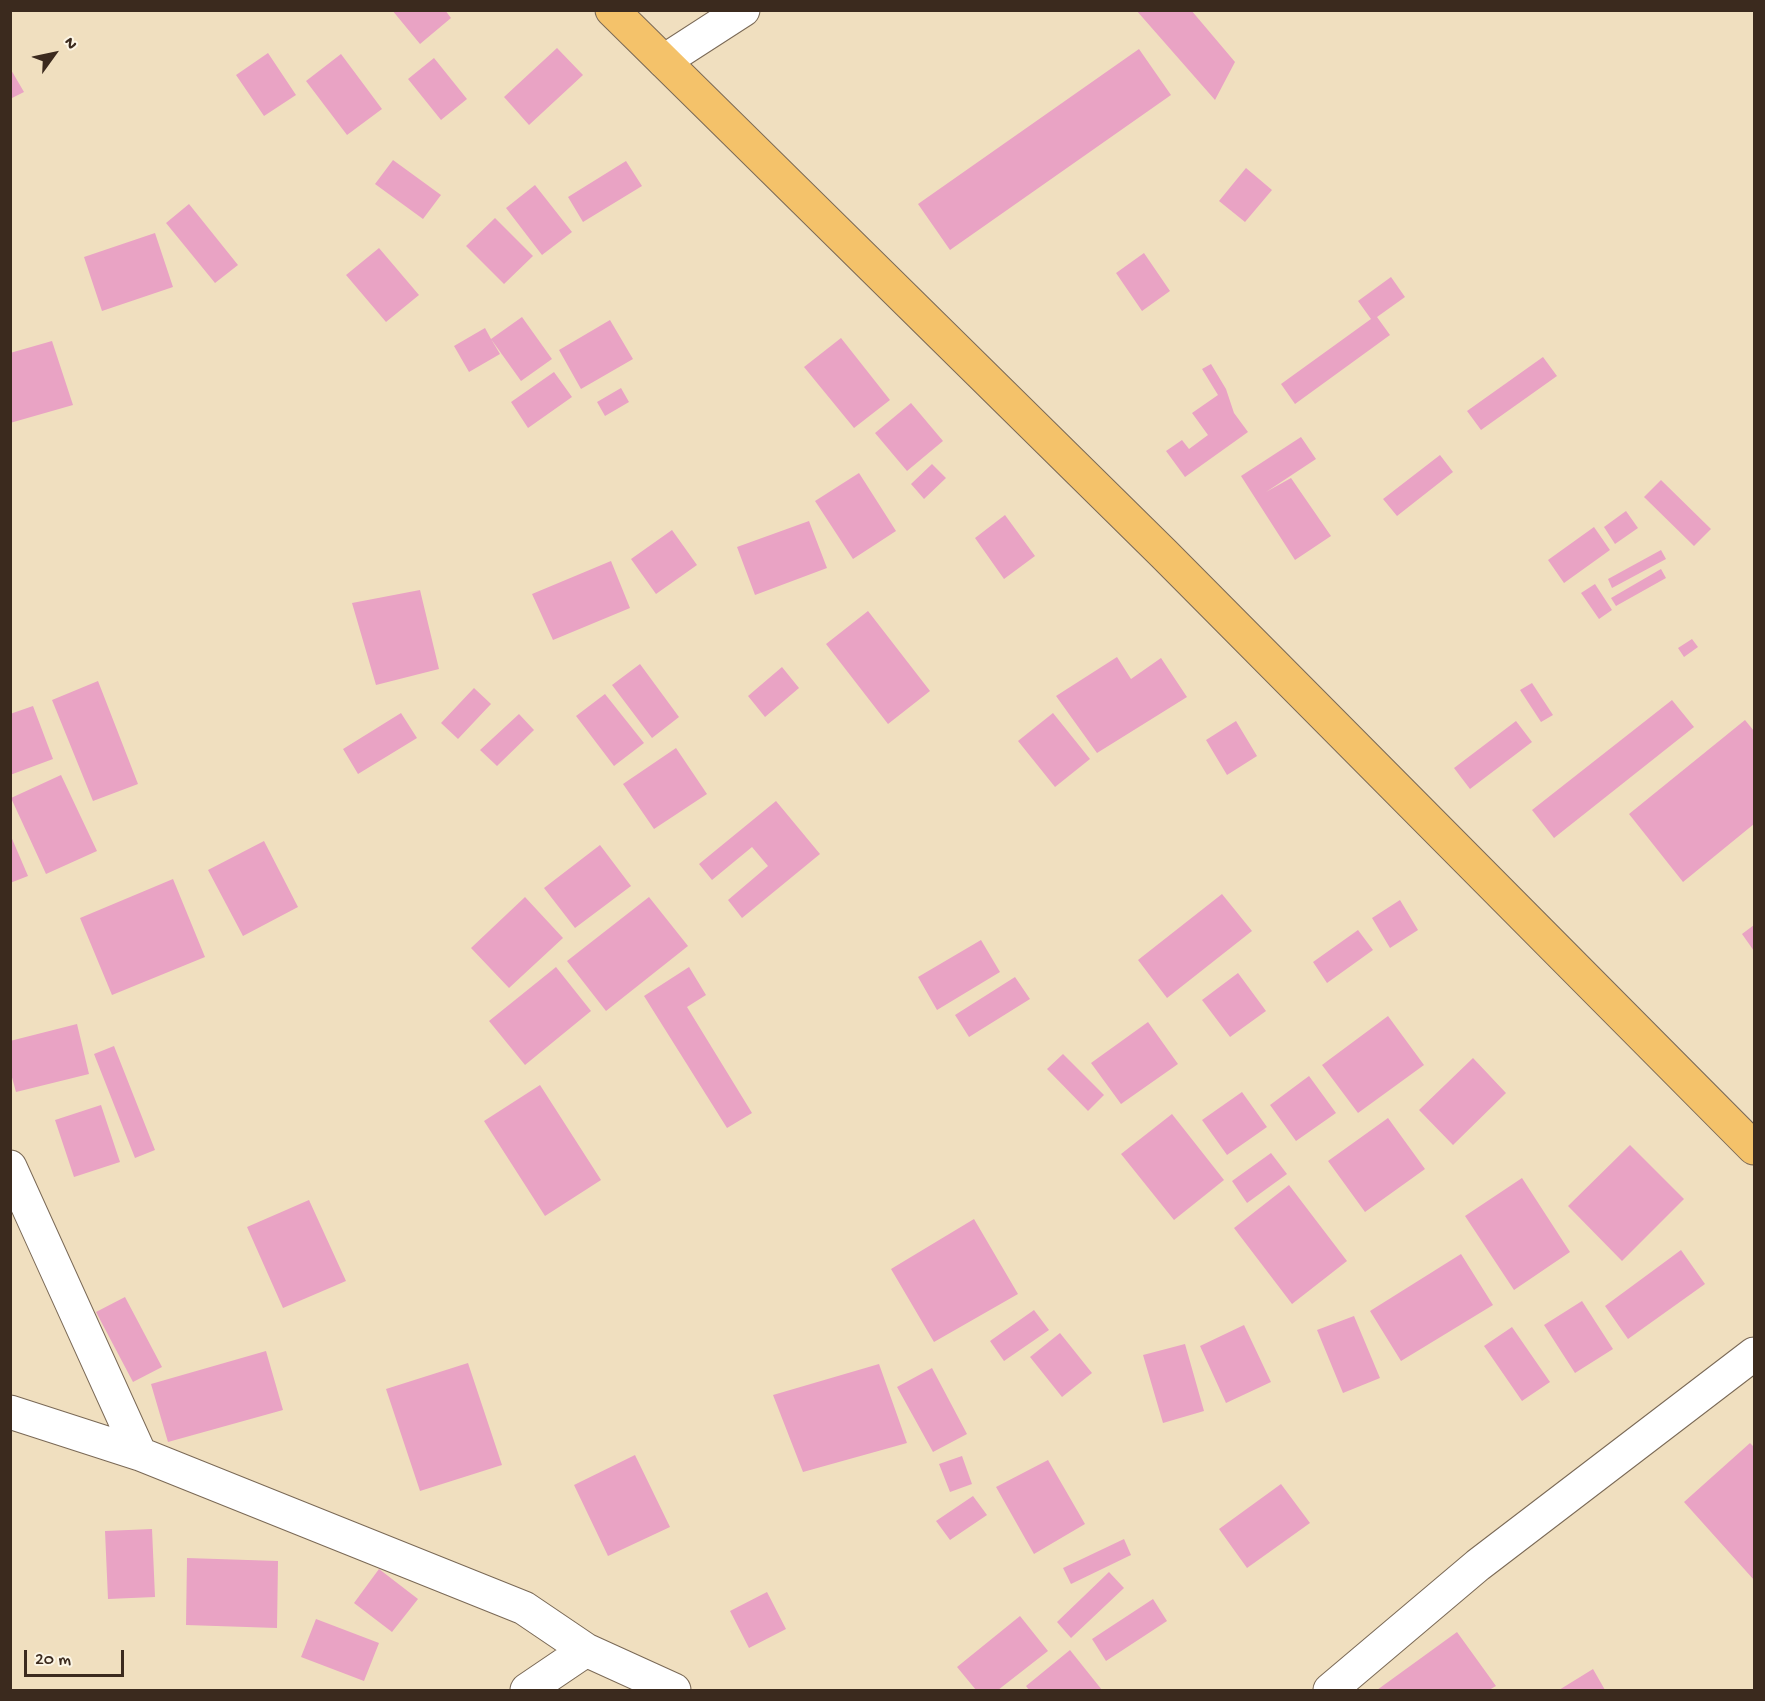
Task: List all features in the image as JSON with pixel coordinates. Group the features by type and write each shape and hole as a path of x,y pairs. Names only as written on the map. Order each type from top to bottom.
{"main road":[{"path":"612,10 1164,554 1755,1148"}],"street":[{"path":"664,61 743,10"},
{"path":"10,1167 140,1454"},
{"path":"1330,1690 1478,1565 1755,1354"},
{"path":"10,1412 140,1454 524,1608 586,1650 674,1690"},
{"path":"527,1690 586,1650"}],"building":[{"path":"392,10 445,10 451,18 420,44"},
{"path":"1136,10 1191,10 1235,62 1215,100"},
{"path":"557,48 583,75 529,125 504,97"},
{"path":"1139,49 1171,95 950,250 918,204"},
{"path":"268,53 296,95 264,116 236,75"},
{"path":"341,54 382,109 347,135 306,81"},
{"path":"434,58 467,99 441,120 408,79"},
{"path":"10,68 24,92 10,99"},
{"path":"393,160 441,195 423,219 375,184"},
{"path":"626,161 642,186 583,222 568,197"},
{"path":"1246,168 1272,190 1245,222 1219,201"},
{"path":"535,185 572,232 542,255 506,208"},
{"path":"189,204 238,265 215,283 166,223"},
{"path":"495,218 533,256 504,284 466,246"},
{"path":"155,233 173,287 102,311 84,257"},
{"path":"379,248 419,295 386,322 346,275"},
{"path":"1144,253 1170,291 1142,311 1116,273"},
{"path":"1391,277 1405,297 1377,317 1390,335 1295,404 1281,384 1371,319 1358,301"},
{"path":"522,317 552,359 521,381 491,339"},
{"path":"610,320 633,359 581,389 559,350"},
{"path":"485,328 500,354 469,372 454,346"},
{"path":"841,338 890,400 854,428 804,367"},
{"path":"52,341 73,405 10,423 10,353"},
{"path":"1543,357 1557,376 1481,430 1467,411"},
{"path":"1211,364 1226,389 1234,413 1248,432 1185,477 1166,451 1182,440 1189,449 1208,435 1192,413 1218,395 1202,369"},
{"path":"554,372 572,397 528,428 511,402"},
{"path":"621,388 629,402 605,416 597,402"},
{"path":"911,403 943,441 907,471 875,433"},
{"path":"1301,437 1316,459 1266,492 1291,478 1331,536 1295,560 1241,476"},
{"path":"1440,455 1453,472 1397,516 1383,499"},
{"path":"932,464 946,478 924,499 911,484"},
{"path":"859,473 896,531 853,559 815,501"},
{"path":"1661,480 1711,529 1694,546 1644,497"},
{"path":"1626,511 1638,528 1615,544 1604,527"},
{"path":"1005,515 1035,556 1004,579 975,538"},
{"path":"809,521 827,568 755,595 737,547"},
{"path":"1594,527 1610,550 1564,583 1548,560"},
{"path":"672,530 697,565 656,594 631,559"},
{"path":"1661,550 1666,559 1612,588 1608,579"},
{"path":"611,561 630,608 553,640 532,594"},
{"path":"1661,569 1666,578 1616,606 1611,598"},
{"path":"1595,584 1612,610 1599,619 1581,593"},
{"path":"420,590 439,669 376,685 352,603"},
{"path":"868,611 930,691 888,724 826,644"},
{"path":"1692,639 1698,647 1684,657 1678,648"},
{"path":"1117,657 1131,679 1161,658 1187,697 1097,753 1056,696"},
{"path":"640,664 679,717 652,738 612,685"},
{"path":"782,667 799,688 765,717 748,696"},
{"path":"98,681 138,784 93,801 52,700"},
{"path":"1532,683 1553,715 1541,722 1520,690"},
{"path":"474,688 491,704 458,739 441,723"},
{"path":"605,694 644,743 614,766 576,716"},
{"path":"1672,700 1694,727 1554,838 1532,810"},
{"path":"33,706 53,759 10,775 10,714"},
{"path":"401,713 417,738 358,774 343,749"},
{"path":"1053,713 1090,759 1055,787 1018,741"},
{"path":"519,714 534,730 497,766 480,750"},
{"path":"1745,720 1754,731 1754,824 1683,882 1629,814"},
{"path":"1236,721 1257,756 1227,775 1206,740"},
{"path":"1516,721 1532,742 1470,789 1454,768"},
{"path":"676,748 707,794 654,829 623,784"},
{"path":"61,775 97,851 46,874 11,798"},
{"path":"776,801 820,854 742,918 728,900 768,866 752,847 712,880 699,864"},
{"path":"10,834 28,876 10,883"},
{"path":"264,841 298,907 243,936 208,870"},
{"path":"600,845 631,886 575,928 544,888"},
{"path":"173,879 205,957 112,995 80,918"},
{"path":"1222,894 1252,931 1167,998 1138,960"},
{"path":"525,897 563,938 509,988 471,948"},
{"path":"649,897 688,946 606,1011 567,961"},
{"path":"1400,900 1418,930 1390,948 1372,918"},
{"path":"1754,925 1754,951 1742,934"},
{"path":"1358,930 1373,950 1327,983 1313,962"},
{"path":"981,940 1000,972 937,1010 918,977"},
{"path":"556,967 591,1011 525,1065 489,1021"},
{"path":"689,967 706,995 687,1007 752,1113 727,1128 644,996"},
{"path":"1238,973 1266,1011 1230,1037 1202,1000"},
{"path":"1015,977 1030,999 969,1037 955,1015"},
{"path":"1388,1016 1424,1065 1358,1113 1322,1065"},
{"path":"1148,1022 1178,1064 1121,1104 1091,1063"},
{"path":"77,1024 89,1074 16,1092 10,1070 10,1041"},
{"path":"114,1046 155,1150 135,1158 94,1054"},
{"path":"1063,1054 1104,1095 1088,1111 1047,1069"},
{"path":"1473,1058 1506,1093 1453,1145 1419,1110"},
{"path":"1309,1076 1336,1113 1296,1141 1270,1105"},
{"path":"540,1085 601,1180 545,1216 484,1121"},
{"path":"1242,1092 1267,1127 1227,1155 1202,1120"},
{"path":"101,1105 120,1162 74,1177 55,1120"},
{"path":"1172,1114 1224,1180 1174,1220 1121,1154"},
{"path":"1388,1118 1425,1169 1365,1212 1328,1161"},
{"path":"1630,1145 1684,1199 1622,1261 1568,1206"},
{"path":"1271,1153 1287,1174 1247,1203 1232,1181"},
{"path":"1522,1178 1570,1252 1514,1290 1465,1216"},
{"path":"1289,1185 1347,1261 1292,1304 1234,1228"},
{"path":"309,1200 346,1281 283,1308 247,1227"},
{"path":"974,1219 1018,1294 934,1342 891,1269"},
{"path":"1681,1250 1705,1284 1628,1339 1605,1306"},
{"path":"1461,1254 1493,1305 1401,1361 1370,1311"},
{"path":"125,1297 162,1367 133,1382 96,1312"},
{"path":"1582,1301 1613,1349 1575,1373 1544,1325"},
{"path":"1034,1310 1049,1330 1004,1361 990,1341"},
{"path":"1354,1316 1380,1378 1343,1393 1317,1330"},
{"path":"1244,1325 1271,1382 1226,1403 1200,1346"},
{"path":"1512,1327 1550,1382 1522,1401 1484,1346"},
{"path":"1060,1333 1092,1373 1062,1397 1030,1357"},
{"path":"1185,1344 1204,1411 1163,1423 1143,1355"},
{"path":"266,1351 283,1410 168,1442 151,1384"},
{"path":"468,1363 502,1465 420,1491 386,1389"},
{"path":"879,1364 907,1443 803,1472 773,1395"},
{"path":"932,1368 967,1434 933,1452 897,1387"},
{"path":"1750,1443 1754,1447 1754,1580 1684,1502"},
{"path":"635,1455 670,1527 608,1556 574,1485"},
{"path":"962,1456 972,1484 950,1492 939,1464"},
{"path":"1048,1460 1085,1524 1034,1554 996,1487"},
{"path":"1281,1484 1310,1523 1247,1568 1219,1529"},
{"path":"973,1496 987,1515 950,1540 936,1521"},
{"path":"152,1529 155,1597 108,1599 105,1531"},
{"path":"1124,1539 1131,1555 1071,1584 1063,1568"},
{"path":"187,1558 278,1561 277,1628 186,1625"},
{"path":"379,1569 418,1599 392,1632 354,1603"},
{"path":"1109,1572 1124,1588 1071,1638 1057,1622"},
{"path":"767,1592 786,1629 749,1648 730,1611"},
{"path":"1153,1599 1167,1621 1106,1661 1092,1639"},
{"path":"1020,1616 1048,1651 998,1690 976,1690 957,1667"},
{"path":"316,1619 379,1643 364,1681 301,1657"},
{"path":"1457,1632 1496,1686 1489,1690 1377,1690"},
{"path":"1070,1650 1102,1690 1029,1690 1026,1686"},
{"path":"1593,1669 1605,1690 1559,1690"}]}
